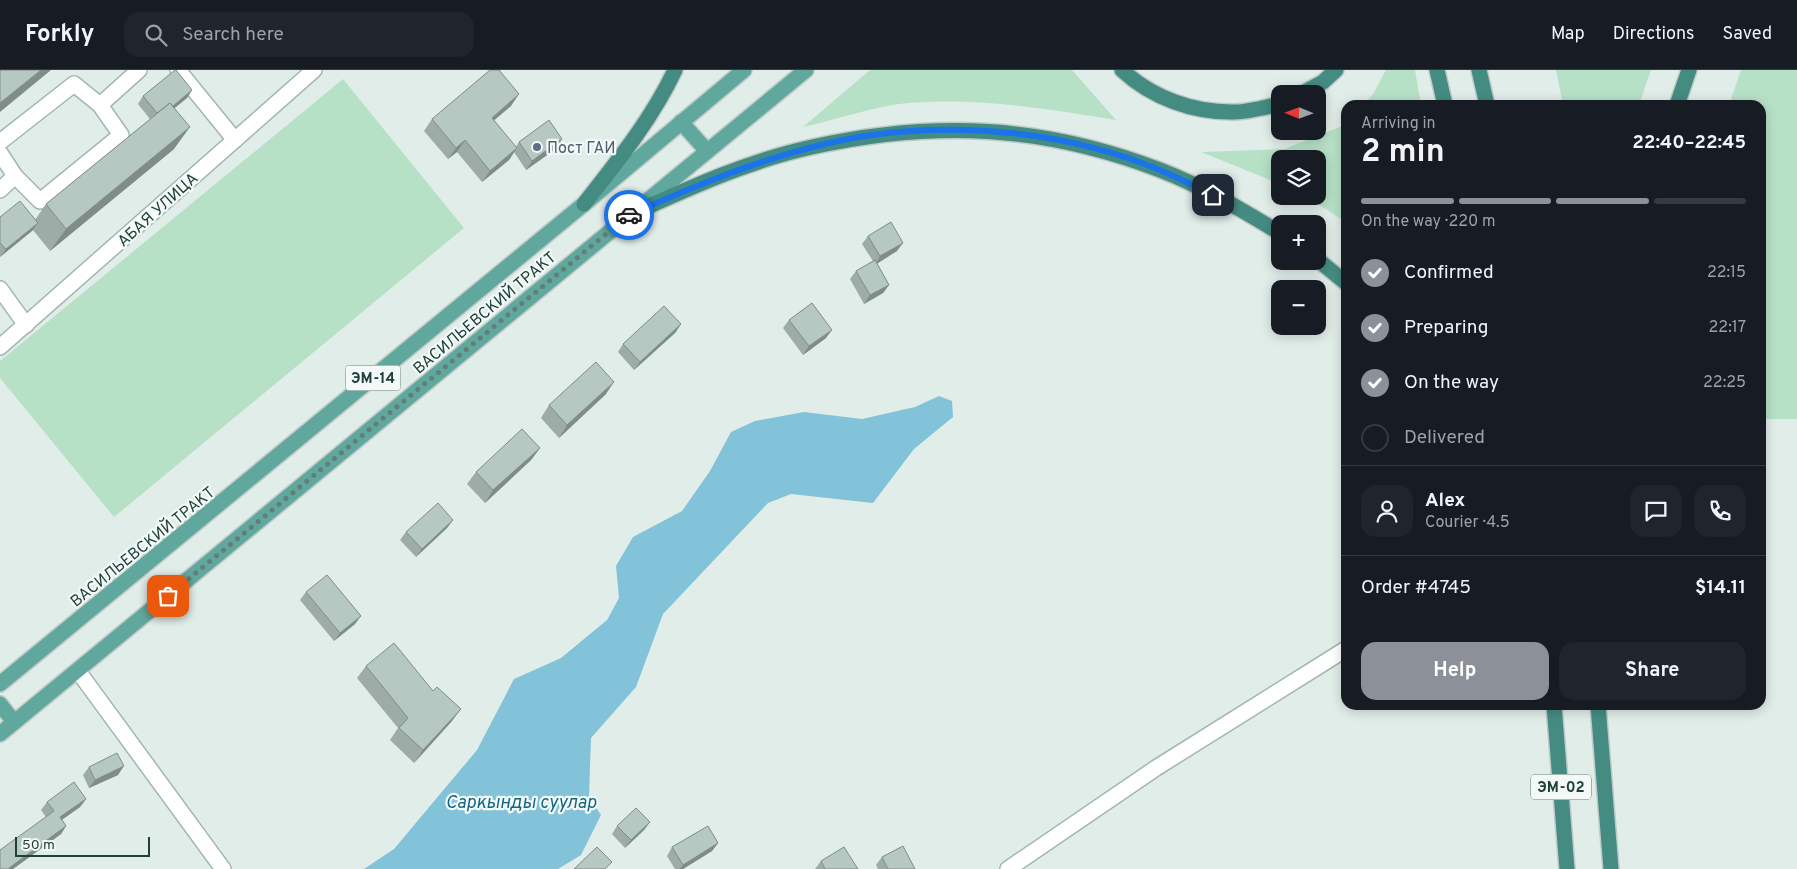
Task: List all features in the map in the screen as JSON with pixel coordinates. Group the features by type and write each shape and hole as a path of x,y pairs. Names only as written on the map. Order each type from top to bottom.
{"highway":[{"path":"584,204 635,139 676,70"},
{"path":"1122,70 1139,85 1184,106 1235,112 1271,106"},
{"path":"1318,85 1336,70"},
{"path":"1437,70 1444,100"},
{"path":"1479,70 1486,100"},
{"path":"1679,100 1690,70"},
{"path":"625,217 732,172 810,147 878,135 952,129 1016,133 1086,147 1151,167 1230,203 1271,228"},
{"path":"1326,267 1341,279"},
{"name":"ЭМ-02","path":"1554,710 1568,869"},
{"name":"ЭМ-02","path":"1598,710 1611,869"}],"main road":[{"name":"ВАСИЛЬЕВСКИЙ ТРАКТ","path":"0,684 584,204 744,70"},
{"name":"ВАСИЛЬЕВСКИЙ ТРАКТ","path":"0,734 625,217 806,70"},
{"path":"681,122 706,151"},
{"path":"0,704 14,722"}],"street":[{"path":"100,105 139,70"},
{"path":"178,70 235,140"},
{"name":"АБАЯ УЛИЦА","path":"0,347 314,70"},
{"path":"0,142 74,84 100,105 121,135 40,201 15,176 0,153"},
{"path":"0,190 15,176"},
{"path":"0,289 26,325"},
{"path":"1008,869 1156,768 1341,652"},
{"path":"78,671 223,869"}],"green space":[{"path":"870,70 1072,70 1116,120 1012,105 934,102 882,107 803,127"},
{"path":"1386,70 1415,70 1420,100 1368,100 1373,94"},
{"path":"1556,70 1651,70 1641,100 1562,100"},
{"path":"1741,70 1797,70 1797,419 1766,419 1766,100 1731,100"},
{"path":"343,79 464,228 114,517 0,378 0,361"},
{"path":"1341,126 1341,219 1319,205 1326,205 1326,150 1271,150 1271,180 1201,152 1284,149 1307,140 1326,140 1326,132"}],"water":[{"name":"Саркынды суулар","path":"939,396 952,401 953,417 914,449 873,503 791,494 768,503 663,614 636,687 591,738 589,797 601,815 581,855 558,869 364,869 394,849 477,750 514,679 561,658 607,620 619,598 616,566 633,537 682,511 710,471 731,432 755,421 804,412 862,419 915,407"}],"building":[{"path":"1,70 41,70 0,103"},
{"path":"175,70 192,90 173,106 170,103 157,113 143,96"},
{"path":"490,70 499,70 519,94 492,118 517,148 490,171 465,140 456,148 432,119"},
{"path":"170,103 190,127 66,229 46,204"},
{"path":"549,120 562,139 532,161 519,142"},
{"path":"20,201 38,223 6,249 0,243 0,217"},
{"path":"891,222 903,243 880,256 868,236"},
{"path":"875,260 889,285 870,295 856,271"},
{"path":"812,303 832,330 809,346 789,320"},
{"path":"664,306 681,324 640,362 623,344"},
{"path":"596,362 614,382 567,425 549,405"},
{"path":"522,429 540,448 493,490 476,472"},
{"path":"438,503 453,520 422,549 406,532"},
{"path":"327,575 361,616 340,633 306,592"},
{"path":"394,643 433,691 437,687 461,709 423,750 399,728 408,718 366,666"},
{"path":"117,753 124,766 95,780 89,767"},
{"path":"74,782 86,799 60,817 66,826 10,869 0,869 0,850 54,811 47,802"},
{"path":"636,808 650,822 631,840 617,826"},
{"path":"708,826 718,843 683,865 672,847"},
{"path":"903,846 915,869 888,869 882,857"},
{"path":"597,847 612,862 605,869 574,869"},
{"path":"844,847 858,869 825,869 821,861"}],"way so far":[{"path":"168,596 629,215"}],"place":[{"name":"Пост ГАИ","path":"537,147"}],"route":[{"path":"629,215 740,169 810,147 878,135 952,129 1016,133 1086,147 1161,170 1213,195"}]}
